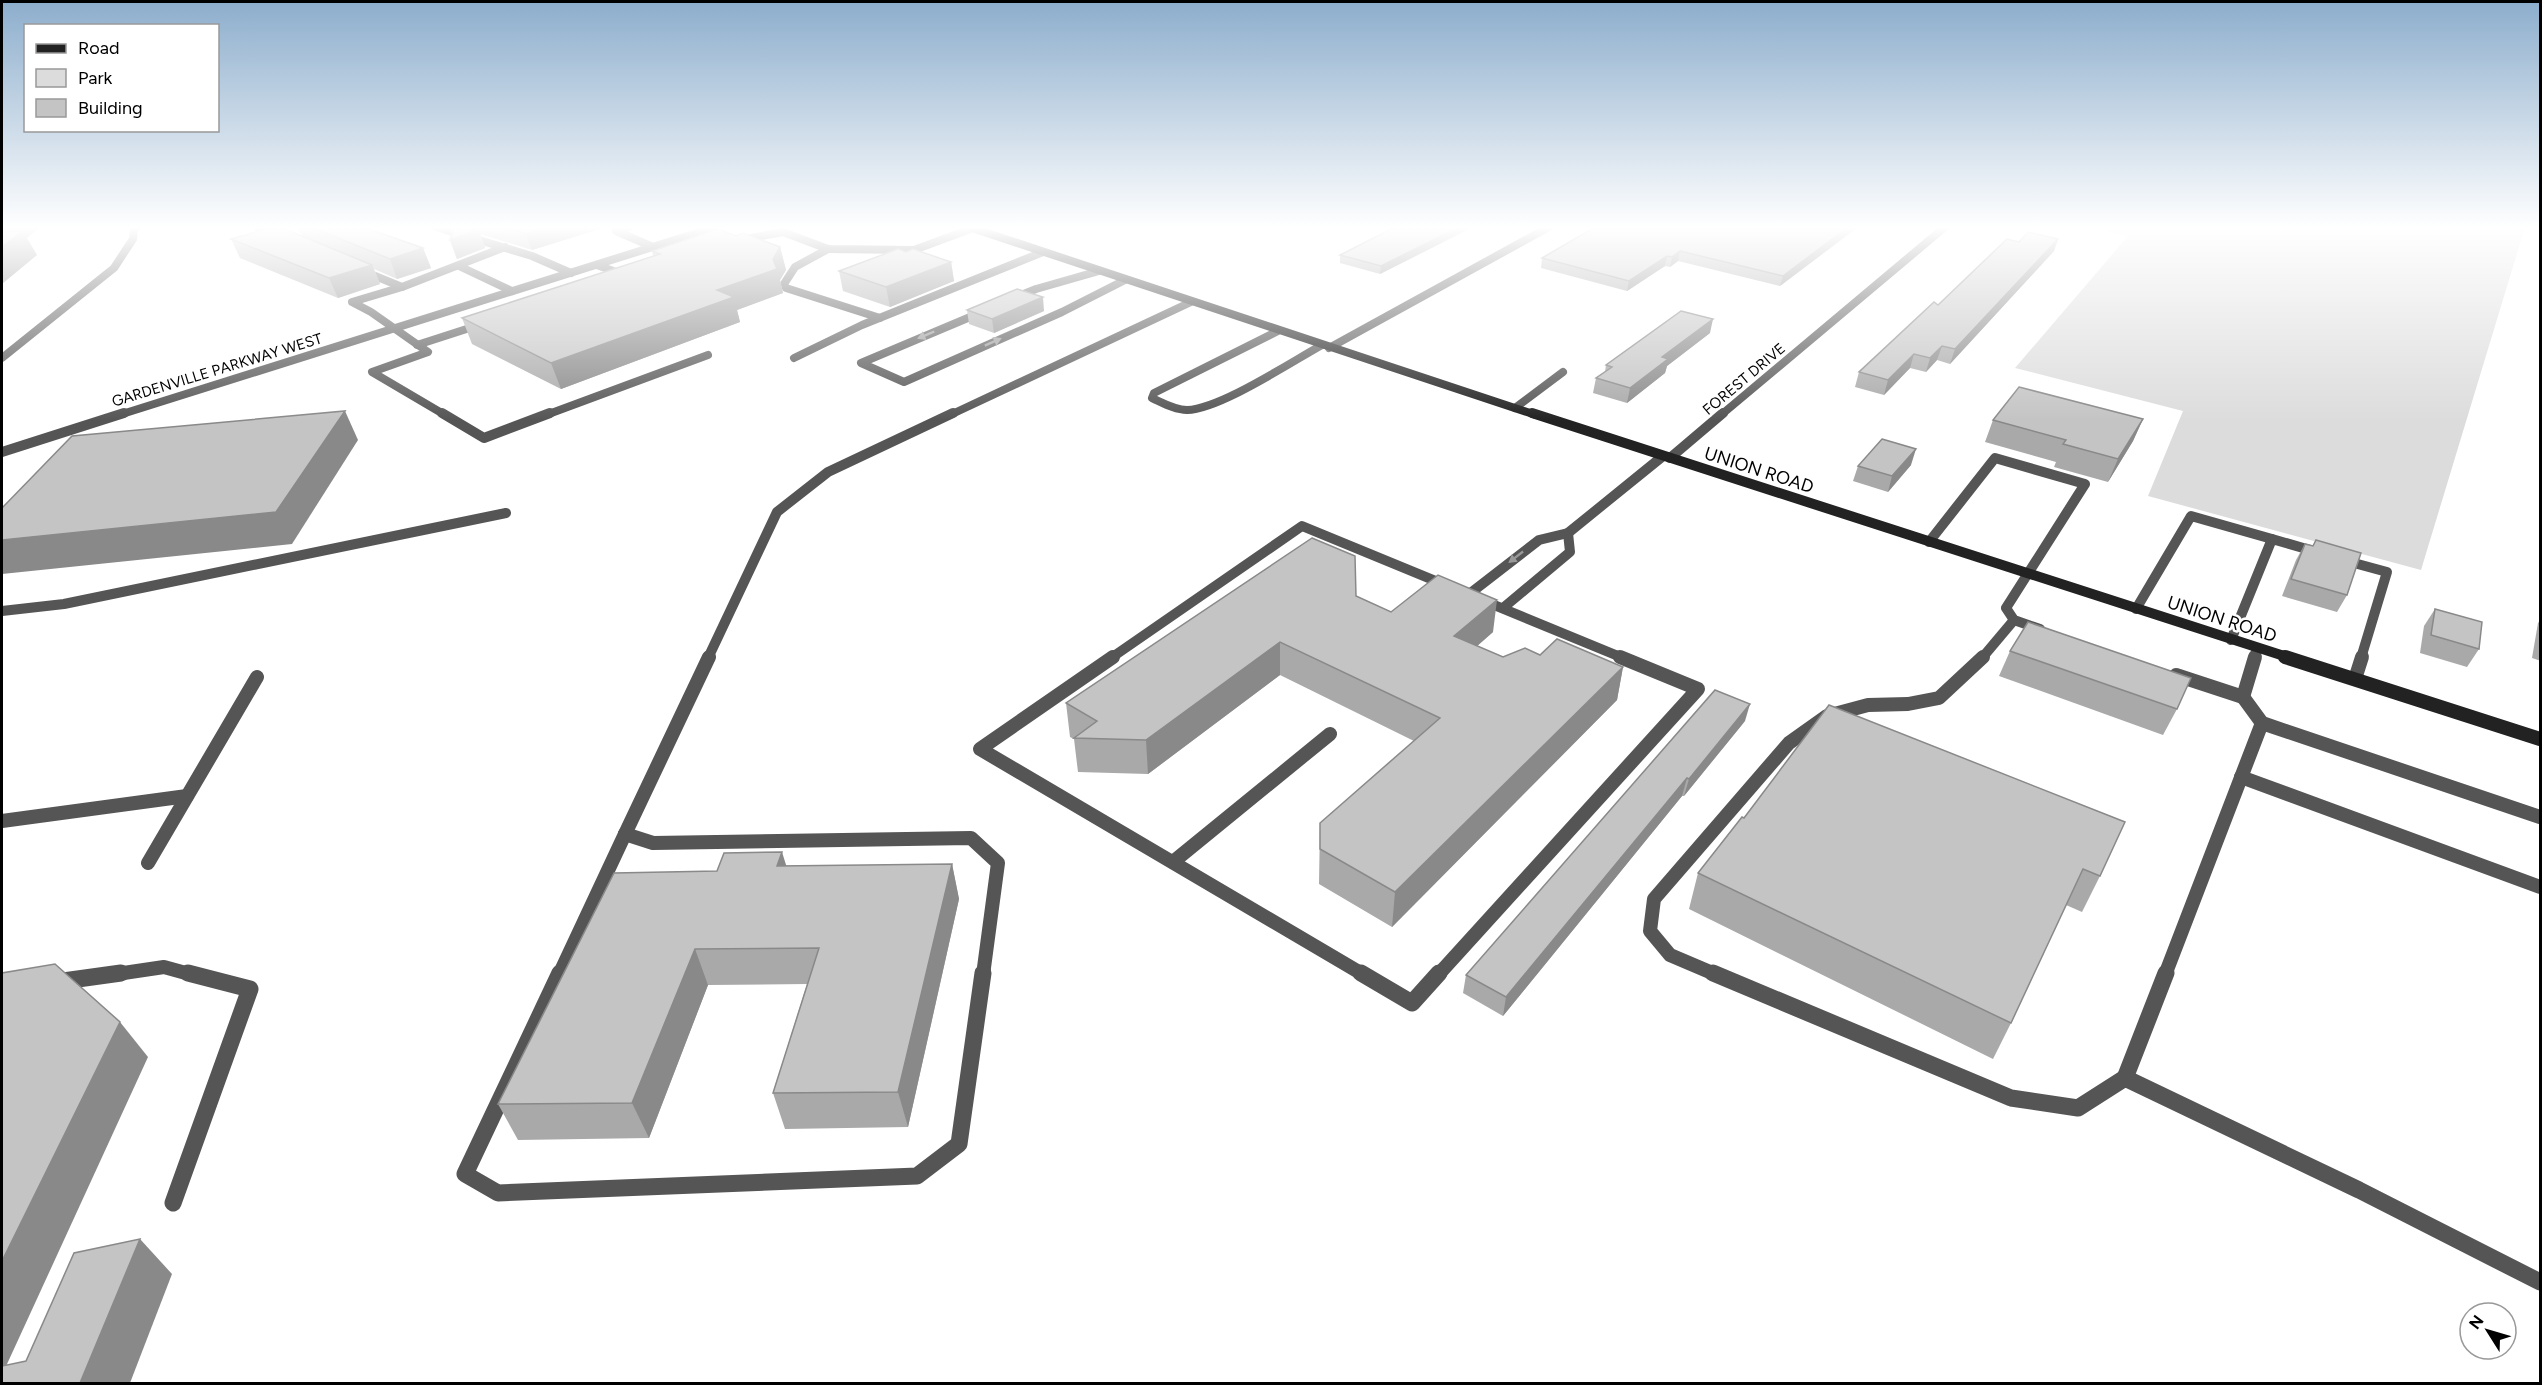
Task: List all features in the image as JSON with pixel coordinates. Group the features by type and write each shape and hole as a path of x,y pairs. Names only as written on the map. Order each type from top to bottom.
{"main road":[{"name":"UNION ROAD","path":"1160,292 2541,739"}],"street":[{"path":"2,358 85,292"},
{"path":"387,292 352,302 428,352 372,372 484,438 708,355"},
{"name":"GARDENVILLE PARKWAY WEST","path":"2,452 510,292"},
{"path":"797,292 880,318"},
{"path":"794,358 880,318 945,292"},
{"path":"1003,303 1030,292"},
{"path":"992,307 861,363 904,382 1062,312 1102,292"},
{"path":"1278,331 1155,393 1152,398 1169,407 1188,410 1210,405 1429,292"},
{"name":"FOREST DRIVE","path":"1568,533 1666,457 1867,292"},
{"path":"625,834 653,843 971,837 998,862 959,1144 917,1176 498,1193 465,1174 625,834 777,512 828,472 1191,302"},
{"path":"417,345 495,320"},
{"path":"1515,408 1563,372"},
{"path":"1929,542 1995,458 2085,484 2007,608 2014,620 2047,631"},
{"path":"2,611 64,604 506,513"},
{"path":"2136,609 2191,516 2387,572 2355,680"},
{"path":"1302,526 1503,608 1698,689 1412,1003 980,749 1302,526"},
{"path":"1468,595 1539,540 1568,533 1570,552 1503,608"},
{"path":"2231,640 2272,539"},
{"path":"2014,620 1975,666 1939,698 1908,704 1868,705 1827,716 1789,743 1654,899 1650,931 1670,955 2011,1098 2078,1108 2125,1078 2262,723"},
{"path":"2243,697 2257,648"},
{"path":"2167,672 2243,697 2262,723 2541,817"},
{"path":"148,863 257,677"},
{"path":"1173,862 1330,734"},
{"path":"2241,777 2541,887"},
{"path":"2,820 187,796"},
{"path":"36,985 164,967 250,989 173,1203"},
{"path":"2125,1078 2359,1190 2541,1282"}],"green space":[{"path":"2080,292 2505,292 2421,570 2148,496 2183,411 2015,368"}],"building":[{"path":"544,292 721,292 734,297 551,363 462,318"},
{"path":"1011,292 1026,292 1043,297 992,319 967,310"},
{"path":"1952,292 2009,292 1955,349 1942,346 1930,358 1914,354 1888,380 1859,372 1934,302 1938,305"},
{"path":"1681,311 1713,319 1662,357 1668,359 1630,388 1596,378 1612,367 1606,365"},
{"path":"2019,387 2143,419 2118,459 2063,444 2066,440 1993,420"},
{"path":"345,411 276,512 2,540 2,508 72,436"},
{"path":"1882,439 1916,449 1892,476 1858,466"},
{"path":"1312,538 1355,556 1356,596 1391,612 1438,575 1497,600 1454,636 1503,657 1525,648 1540,655 1557,639 1623,667 1395,892 1320,849 1320,823 1440,718 1280,642 1146,740 1074,738 1097,721 1066,703"},
{"path":"2316,540 2361,553 2347,595 2291,579 2305,544 2313,546"},
{"path":"2435,609 2482,622 2479,649 2431,635"},
{"path":"2028,622 2191,678 2177,709 2010,651"},
{"path":"1715,690 1750,704 1506,997 1466,975"},
{"path":"1829,705 2125,822 2100,876 2083,869 2011,1023 1698,873 1742,817 1744,818"},
{"path":"782,852 777,866 952,864 898,1092 773,1093 819,948 695,949 632,1103 498,1104 614,873 717,871 724,853"},
{"path":"55,964 120,1022 2,1261 2,973"},
{"path":"140,1239 80,1383 2,1383 2,1366 26,1361 74,1253"}]}
